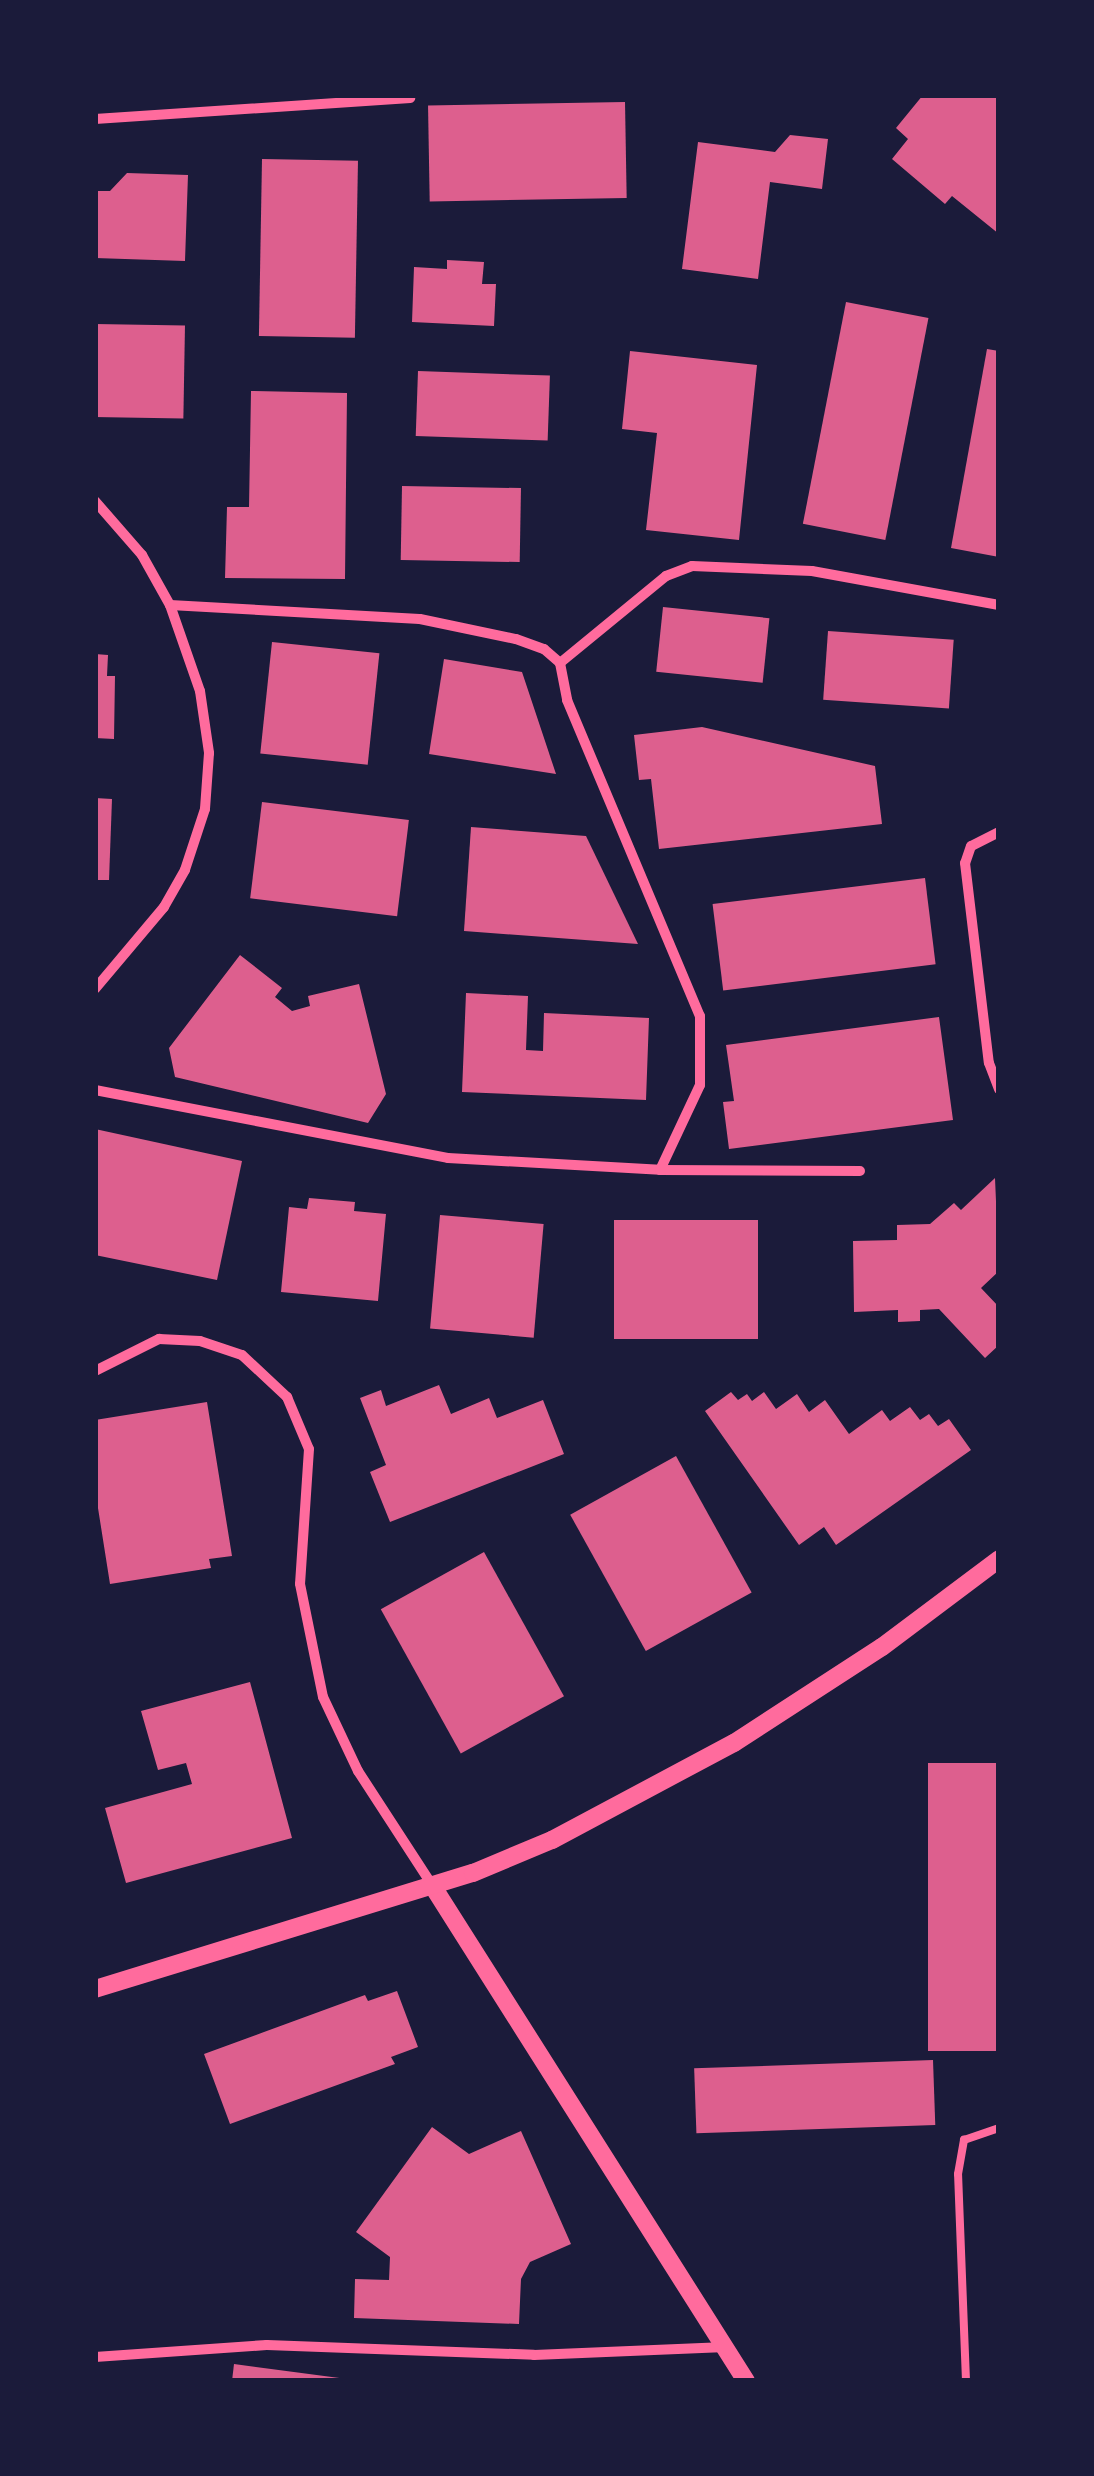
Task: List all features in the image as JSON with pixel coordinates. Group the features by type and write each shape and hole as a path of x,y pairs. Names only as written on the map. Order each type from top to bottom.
{"street":[{"path":"95,119 410,98"},
{"path":"95,500 142,554 170,605 200,691 208,753 204,809 177,887 95,988"},
{"path":"560,663 666,576 692,566 812,570 999,605"},
{"path":"170,605 420,619 516,639 544,648 560,663 567,700 700,1016 700,1085 660,1170"},
{"path":"999,832 971,846 965,863 989,1063 999,1089"},
{"path":"95,1090 448,1158 660,1170 860,1171"},
{"path":"95,1371 158,1339 200,1340 242,1355 287,1397 308,1449 300,1584 323,1697 358,1771 746,2381"},
{"path":"95,1989 432,1885 552,1840 694,1767 882,1648 999,1559"},
{"path":"95,2357 267,2344 534,2355 726,2347"}],"lane":[{"path":"966,2381 958,2174 964,2140 999,2128"}],"building":[{"path":"923,95 999,95 999,234 952,196 945,204 892,159 908,139 896,128"},
{"path":"625,102 627,198 430,201 428,105"},
{"path":"790,135 828,139 822,189 770,182 758,279 682,269 698,142 775,152"},
{"path":"262,159 358,161 355,338 259,336"},
{"path":"127,173 188,175 185,261 95,258 95,191 110,191"},
{"path":"447,260 484,262 482,284 496,284 494,326 412,322 414,267 447,269"},
{"path":"846,302 928,318 885,540 803,524"},
{"path":"95,324 185,326 183,419 95,417"},
{"path":"987,349 999,351 999,557 951,548"},
{"path":"630,351 757,365 739,540 646,530 657,433 622,429"},
{"path":"418,371 550,376 548,441 416,436"},
{"path":"251,391 347,393 345,579 225,578 227,507 249,507"},
{"path":"402,486 521,488 520,562 401,560"},
{"path":"663,607 769,618 763,683 656,672"},
{"path":"828,631 954,640 949,709 823,700"},
{"path":"272,642 379,653 368,765 260,753"},
{"path":"95,654 108,655 107,676 115,676 114,739 95,738"},
{"path":"444,659 522,672 556,774 429,754"},
{"path":"702,727 875,766 882,824 659,849 651,779 639,780 634,735"},
{"path":"95,798 112,799 109,880 95,880"},
{"path":"262,802 409,820 397,916 250,898"},
{"path":"471,827 586,836 638,944 464,931"},
{"path":"925,878 936,964 723,990 713,904"},
{"path":"240,955 282,988 275,997 292,1011 310,1006 308,996 359,984 386,1094 368,1123 175,1077 169,1048"},
{"path":"466,993 528,996 526,1050 543,1051 544,1013 649,1018 646,1100 462,1092"},
{"path":"939,1017 953,1120 729,1149 723,1102 734,1101 726,1045"},
{"path":"95,1129 242,1161 217,1280 95,1255"},
{"path":"995,1178 999,1271 981,1288 999,1307 999,1345 985,1358 939,1309 920,1310 920,1321 898,1322 898,1310 854,1312 853,1241 897,1240 897,1225 930,1224 954,1203 961,1210"},
{"path":"309,1198 355,1202 354,1211 386,1214 378,1301 281,1292 289,1207 307,1209"},
{"path":"440,1215 544,1224 534,1338 430,1329"},
{"path":"614,1220 758,1220 758,1339 614,1339"},
{"path":"439,1385 451,1414 489,1398 497,1418 543,1400 564,1454 390,1522 370,1472 386,1465 360,1398 381,1390 386,1406"},
{"path":"731,1392 738,1400 747,1394 752,1401 764,1392 776,1409 797,1394 809,1412 825,1400 849,1434 882,1410 890,1421 910,1407 920,1420 929,1414 938,1426 949,1419 971,1450 836,1545 824,1527 799,1545 705,1411"},
{"path":"207,1402 232,1556 209,1559 211,1568 110,1584 95,1489 95,1420"},
{"path":"676,1456 752,1592 646,1651 570,1515"},
{"path":"484,1552 564,1696 461,1754 381,1609"},
{"path":"250,1682 292,1838 126,1883 105,1808 192,1784 186,1763 158,1770 141,1711"},
{"path":"928,1763 999,1763 999,2051 928,2051"},
{"path":"397,1991 418,2047 391,2057 395,2064 230,2124 204,2054 365,1995 368,2001"},
{"path":"933,2060 935,2125 696,2133 694,2068"},
{"path":"432,2127 469,2154 521,2131 571,2244 530,2262 521,2279 519,2324 354,2318 355,2279 389,2280 390,2257 356,2232"},
{"path":"234,2364 347,2379 232,2381"}]}
